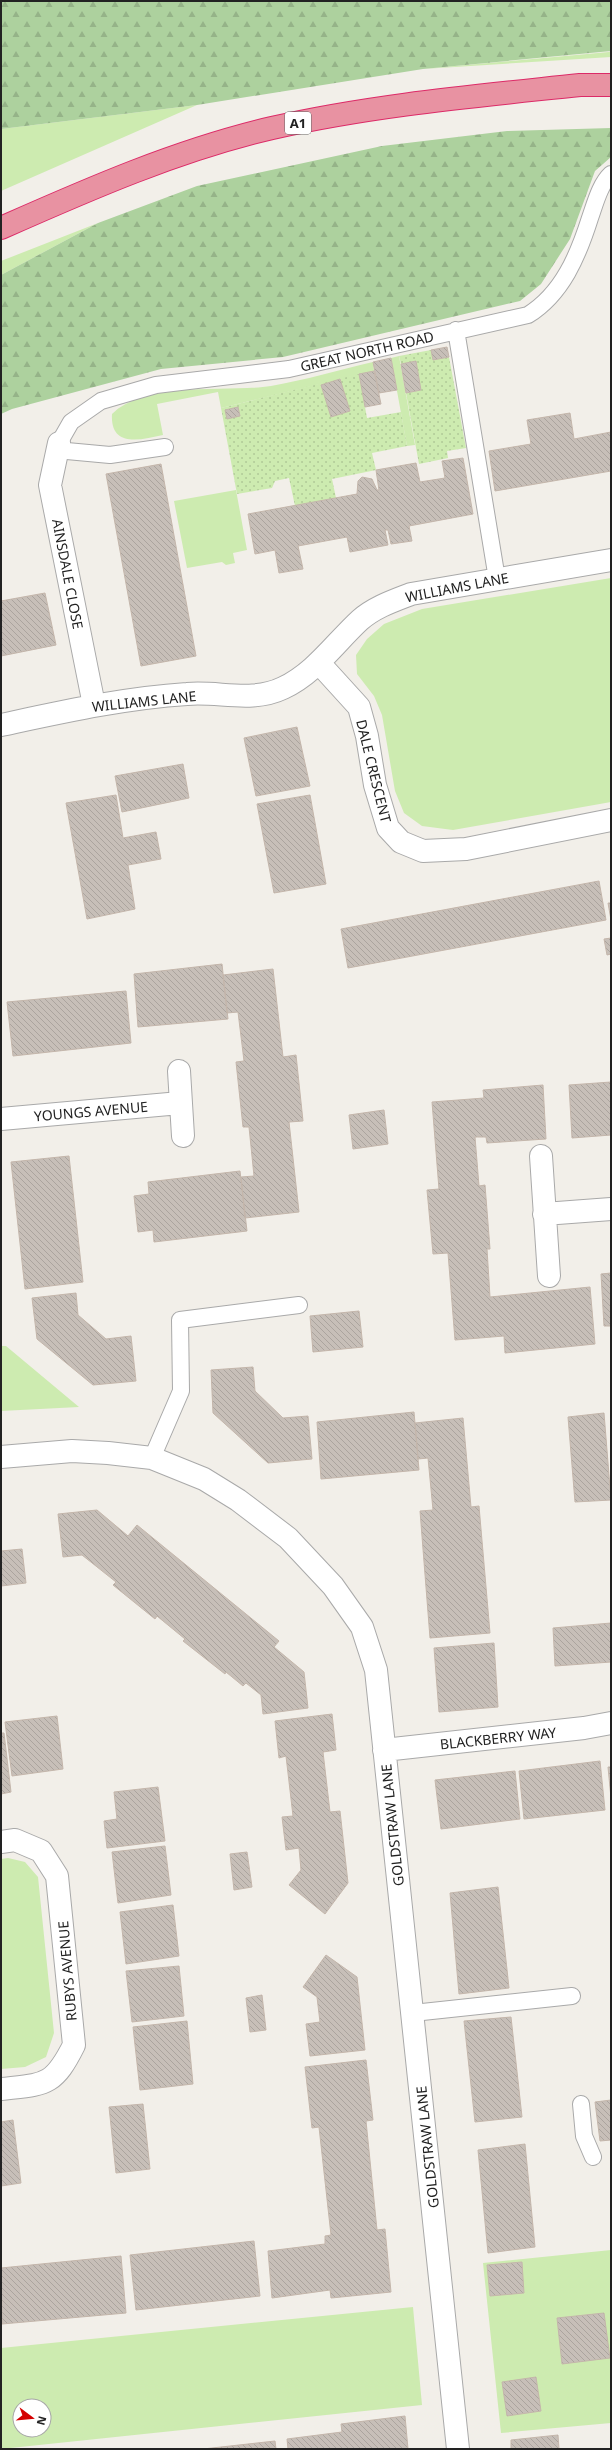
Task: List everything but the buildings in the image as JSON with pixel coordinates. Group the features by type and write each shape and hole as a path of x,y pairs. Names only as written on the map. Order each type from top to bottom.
{"highway":[{"name":"A1","path":"1,228 103,183 201,148 272,128 375,108 580,85 611,85"}],"street":[{"name":"AINSDALE CLOSE","path":"58,447 50,485 94,705"},
{"name":"WILLIAMS LANE","path":"1,725 94,705 188,694 243,697 282,688 319,663 361,620 384,604 411,594 611,560"},
{"name":"DALE CRESCENT","path":"319,663 358,707 367,736 375,785 388,828 401,842 424,851 466,849 611,820"},
{"path":"179,1071 183,1136"},
{"name":"YOUNGS AVENUE","path":"1,1119 180,1103"},
{"path":"541,1156 549,1276"},
{"path":"544,1214 611,1209"},
{"name":"GOLDSTRAW LANE","path":"1,1457 72,1451 152,1458 204,1479 238,1500 288,1538 333,1586 362,1626 376,1670 458,2449"},
{"name":"BLACKBERRY WAY","path":"384,1750 584,1728 611,1723"},
{"name":"RUBYS AVENUE","path":"1,1842 15,1840 41,1851 58,1876 74,2045 62,2070 42,2085 1,2089"}],"lane":[{"name":"GREAT NORTH ROAD","path":"58,447 71,422 101,401 156,385 288,369 528,315 544,305 558,287 581,247 596,200 611,174"},
{"path":"456,330 497,579"},
{"path":"58,447 110,455 165,447"},
{"path":"152,1458 181,1391 180,1320 299,1305"},
{"path":"413,2013 572,1996"},
{"path":"581,2104 584,2136 593,2157"}],"green space":[{"path":"1,1 611,1 611,51 423,69 197,105 1,129"},
{"path":"611,51 611,57 423,69 609,52"},
{"path":"197,105 1,191 1,129"},
{"path":"611,128 611,157 595,171 570,239 541,284 520,301 283,357 161,369 12,409 1,414 1,275 98,223 197,186 382,146 507,131"},
{"path":"98,223 1,275 1,261"},
{"path":"431,350 433,360 449,357 466,448 447,451 448,458 419,464 406,393 421,390 416,361 401,364 399,356"},
{"path":"399,356 415,445 407,446 391,358"},
{"path":"373,362 374,371 221,408 218,392 157,404 163,435 145,439 128,439 121,437 116,432 113,425 112,414 127,403 145,396 188,390 271,386"},
{"path":"359,374 367,418 401,412 407,446 372,453 376,470 332,479 336,498 295,506 289,478 275,481 272,488 237,494 221,408"},
{"path":"236,490 247,550 233,553 235,563 226,565 222,562 187,568 174,501"},
{"path":"611,578 611,802 453,830 422,826 404,813 395,791 382,715 374,696 357,674 356,655 367,639 384,624 422,609"},
{"path":"1,1346 6,1346 79,1407 1,1411"},
{"path":"8,1858 25,1862 38,1877 54,2033 46,2057 25,2067 1,2069 1,1859"},
{"path":"611,2250 611,2423 501,2433 483,2263"},
{"path":"413,2307 422,2405 1,2449 1,2348"}]}
